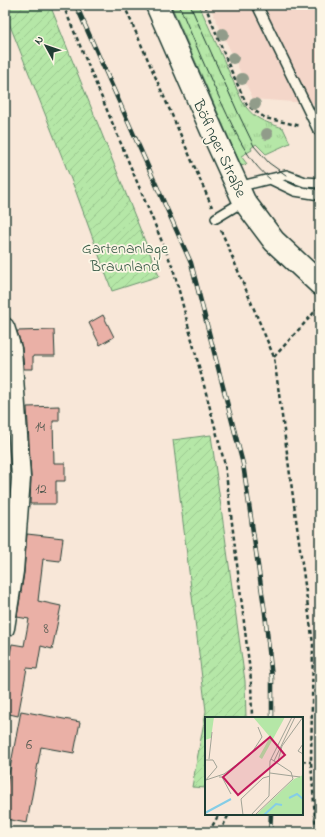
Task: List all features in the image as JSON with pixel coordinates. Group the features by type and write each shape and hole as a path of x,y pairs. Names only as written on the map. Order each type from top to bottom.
{"street":[{"name":"Böfinger Straße","path":"157,5 240,194 261,226 274,241 315,279"},
{"path":"5,327 12,349 21,478 14,571 5,628"}],"lane":[{"path":"256,5 318,130"},
{"path":"216,218 240,194 270,178 286,175 305,182 320,183"},
{"path":"270,178 295,191 320,195"}],"path":[{"path":"63,5 175,275 225,465 251,680 252,717"},
{"path":"124,5 274,357 312,644 311,762 316,832"},
{"path":"205,5 229,66 247,105 265,118 318,130"},
{"path":"274,357 320,306"},
{"path":"303,761 311,762"},
{"path":"209,832 218,815"},
{"path":"220,832 228,815"}],"shaded area":[{"path":"209,5 320,5 320,104 253,99"}],"green space":[{"name":"Gartenanlage Braunland","path":"5,5 50,5 159,276 112,291 76,192 5,13"},
{"path":"171,5 199,5 242,101 250,112 259,119 283,128 290,143 266,154 256,144 251,148 252,150 241,156 247,164 241,166"},
{"path":"211,435 245,681 246,717 205,717 205,788 192,787 206,711 173,440"}],"building":[{"path":"103,315 114,337 100,345 89,323"},
{"path":"54,330 55,356 33,356 33,369 24,369 22,348 17,331"},
{"path":"59,406 59,421 53,421 54,463 65,463 65,481 56,481 56,504 30,504 31,477 27,407"},
{"path":"27,534 63,538 60,561 43,559 38,601 61,606 52,649 41,646 37,669 27,668 18,716 5,713 5,677 12,644 24,646 29,619 17,617 24,573"},
{"path":"21,711 80,722 74,753 41,747 27,823 5,819 5,795"}],"tram line":[{"path":"179,5 238,138 255,164 270,179"},
{"path":"190,5 254,146 269,163 286,175"}],"railway":[{"path":"76,5 191,263 243,464 265,613 272,678 272,717"},
{"path":"270,832 271,815"}]}
